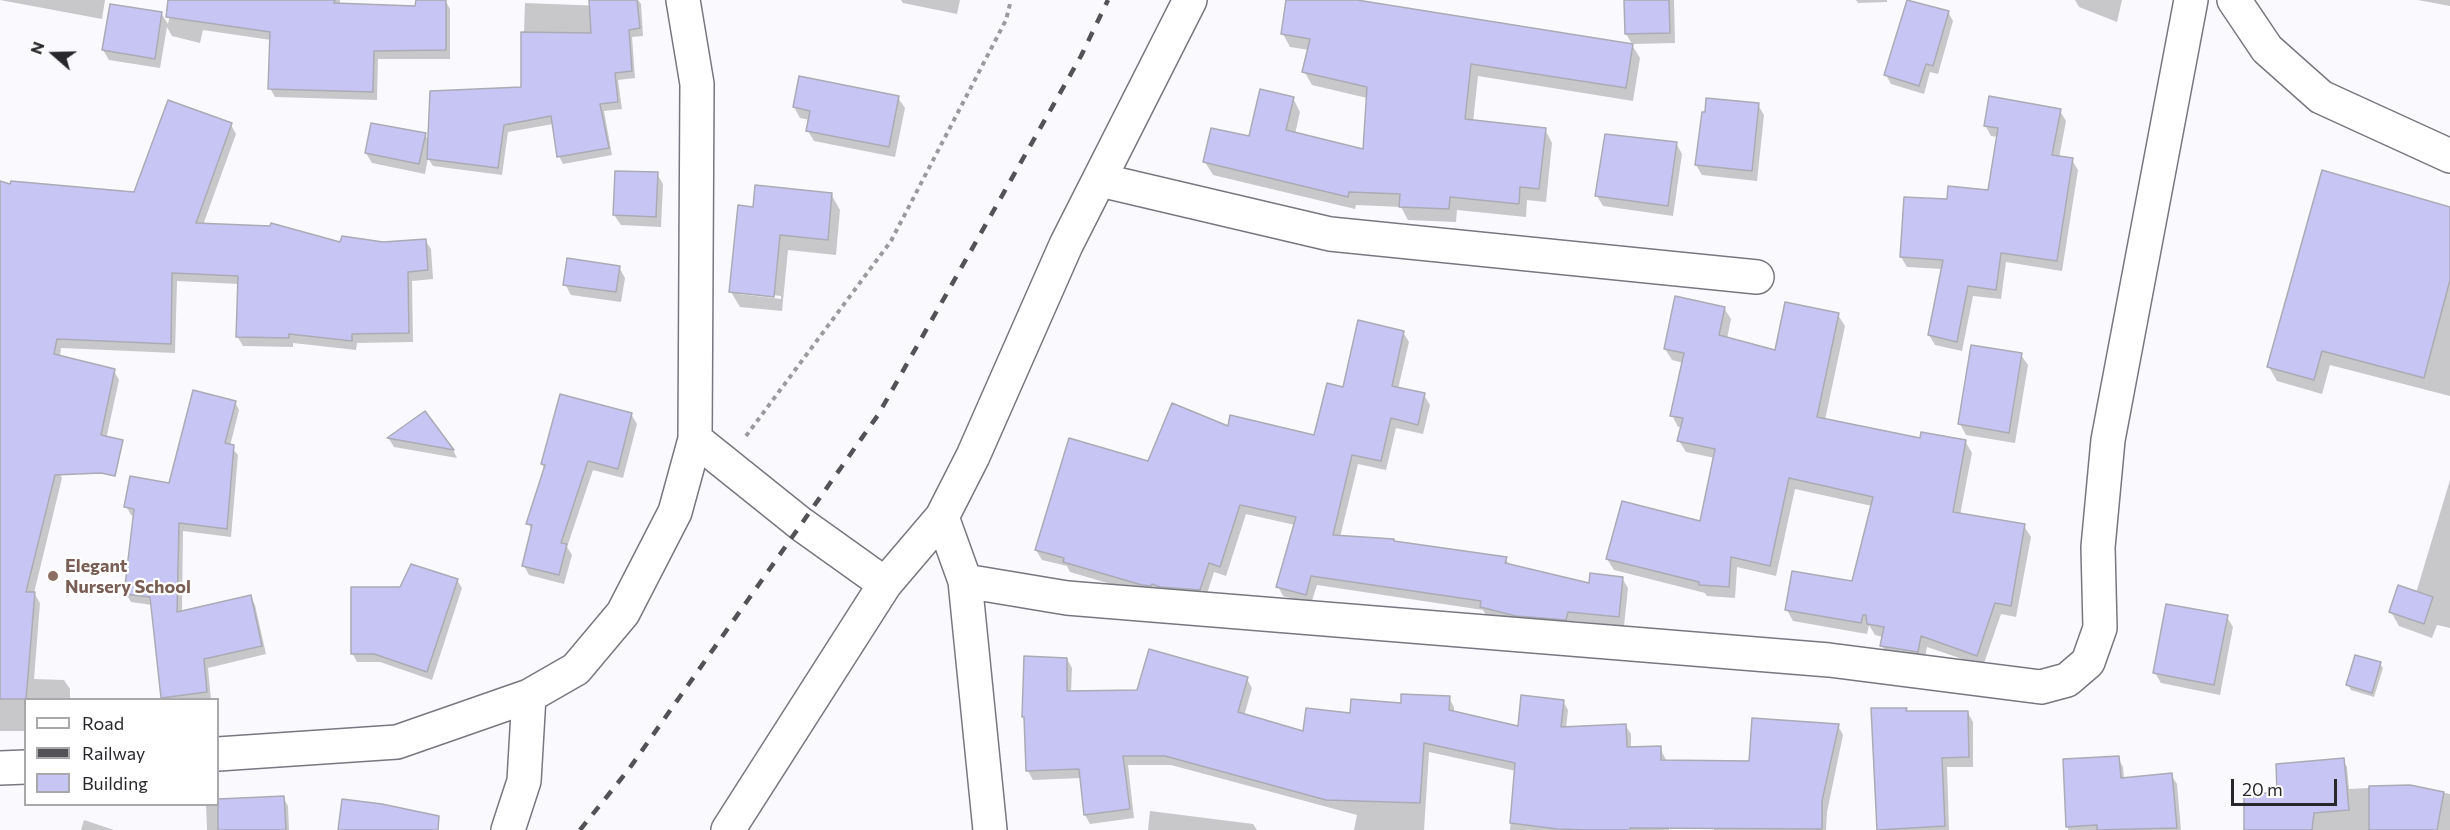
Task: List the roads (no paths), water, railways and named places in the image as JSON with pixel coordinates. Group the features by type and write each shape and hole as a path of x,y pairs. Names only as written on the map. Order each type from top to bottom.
{"street":[{"path":"219,754 397,742 529,696 576,669 623,613 675,512 695,439 697,84 683,0"},
{"path":"728,830 885,584 942,517 973,456 1066,245 1190,0"},
{"path":"965,581 1066,598 1829,660 2041,687 2067,680 2088,662 2100,628 2098,547 2108,440 2191,0"},
{"path":"2234,0 2267,49 2321,97 2450,156"},
{"path":"1100,180 1330,234 1757,277"},
{"path":"695,439 801,524 885,584"},
{"path":"942,517 965,581 990,830"},
{"path":"508,830 524,781 529,696"},
{"path":"0,768 24,767"}],"railway":[{"path":"580,830 629,769 878,415 1081,56 1108,0"}],"place":[{"name":"Elegant Nursery School","path":"53,576"}]}
